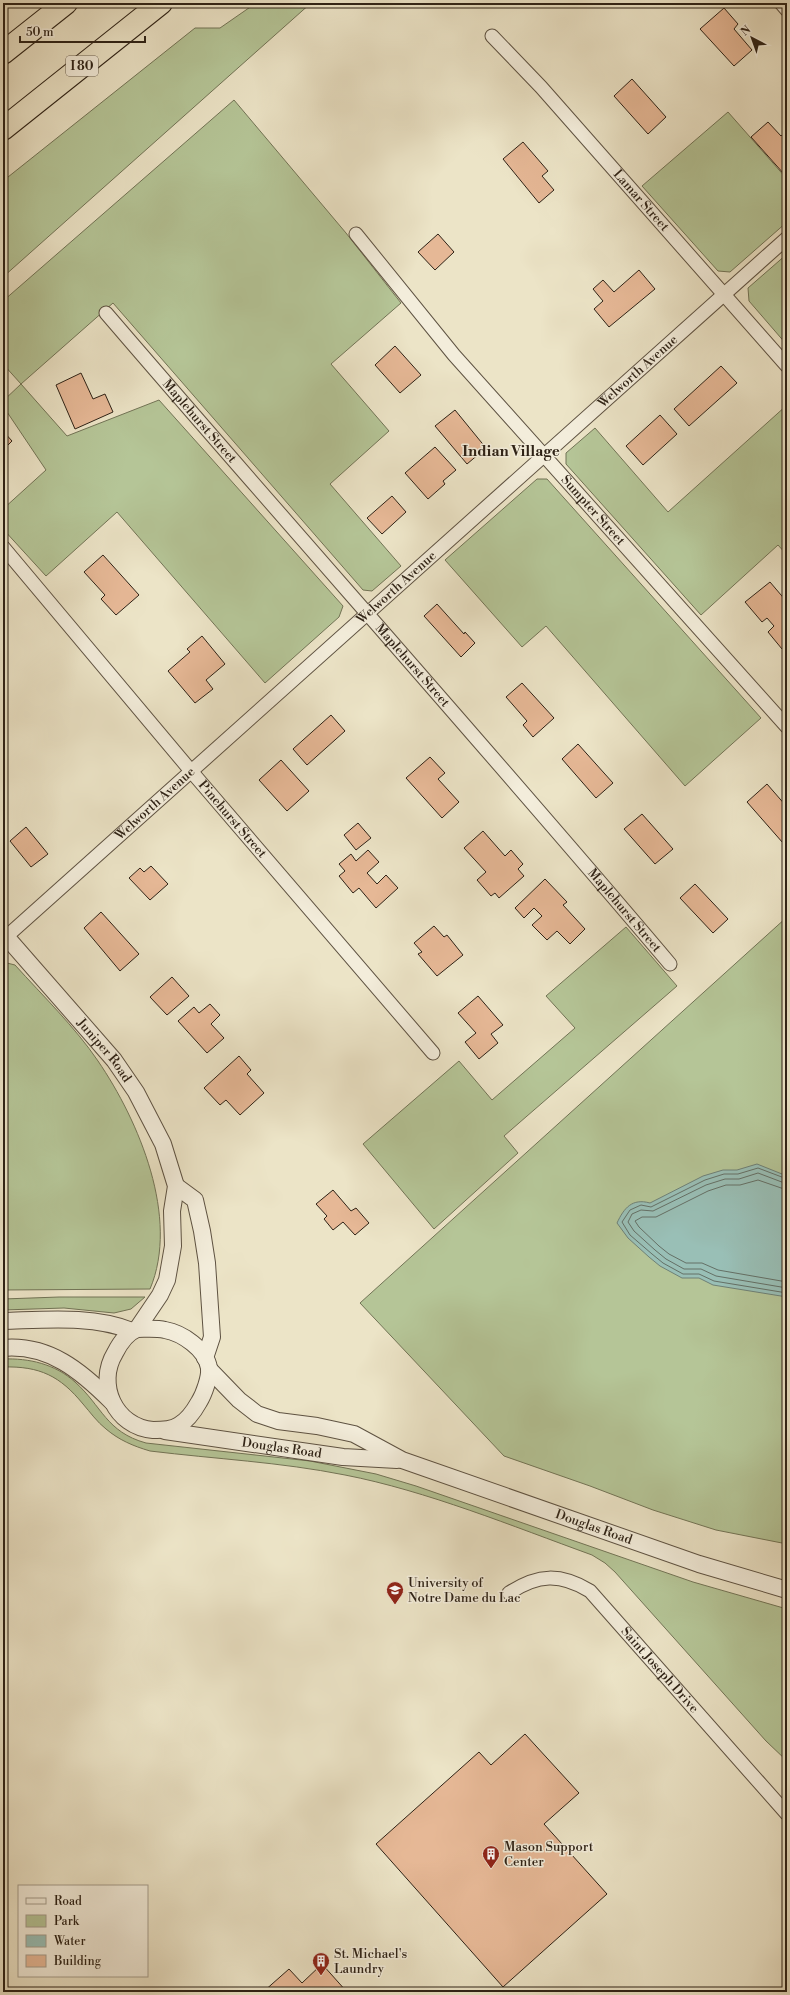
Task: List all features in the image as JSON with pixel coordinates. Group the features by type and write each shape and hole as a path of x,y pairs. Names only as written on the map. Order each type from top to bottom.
{"highway":[{"path":"3,53 66,3"},
{"name":"I 80","path":"3,129 161,3"}],"street":[{"path":"781,3 787,10"},
{"name":"Lamar Street","path":"492,36 546,93 787,366"},
{"name":"Sumpter Street","path":"356,234 454,355 787,727"},
{"name":"Welworth Avenue","path":"5,935 191,771 787,238"},
{"name":"Maplehurst Street","path":"106,313 274,509 539,810 670,964"},
{"name":"Pinehurst Street","path":"3,548 191,771 433,1053"},
{"name":"Juniper Road","path":"5,935 114,1060 136,1092 163,1144 176,1186 172,1211 173,1246 167,1280 160,1295 134,1330"},
{"path":"134,1330 119,1345 107,1372 107,1387 112,1402 120,1415 132,1424 146,1429 161,1430 179,1426 192,1413 203,1395 212,1336 207,1263 195,1200 176,1186"},
{"path":"3,1321 68,1320 118,1326 134,1330 165,1330 182,1336 207,1363"},
{"path":"3,1348 14,1347 34,1350 55,1357 75,1368 112,1402"},
{"name":"Douglas Road","path":"207,1363 239,1400 257,1414 278,1421 317,1426 354,1434 402,1460 699,1564 787,1590"},
{"name":"Douglas Road","path":"161,1430 343,1456 402,1460"},
{"name":"Saint Joseph Drive","path":"508,1593 522,1584 536,1579 548,1578 571,1581 590,1591 787,1814"}],"green space":[{"path":"256,3 311,3 3,277 3,181 195,28 220,28"},
{"path":"234,100 346,233 401,303 331,364 389,431 330,484 401,566 372,591 363,590 113,303 21,384 3,364 3,301"},
{"path":"728,112 787,179 787,222 730,272 718,271 642,186"},
{"path":"787,254 787,345 749,301 748,288"},
{"path":"21,384 67,436 159,400 343,606 339,617 265,683 117,512 46,576 3,529 3,509 46,470 3,406 3,401"},
{"path":"787,405 787,555 778,545 701,615 566,464 566,453 595,428 668,512"},
{"path":"537,479 547,479 761,718 685,786 546,626 522,647 445,560"},
{"path":"787,917 787,1544 716,1530 653,1510 504,1456 360,1303"},
{"path":"626,927 677,986 504,1136 518,1153 434,1229 363,1144 459,1061 492,1100 575,1028 546,996"},
{"path":"3,962 15,965 89,1048 113,1085 128,1112 151,1171 158,1201 160,1232 158,1261 150,1289 3,1290 3,1188 5,1173 3,1163"},
{"path":"59,1297 145,1297 131,1309 114,1313 64,1308 3,1310 3,1299"},
{"path":"3,1359 32,1361 41,1363 59,1371 75,1382 84,1391 113,1425 133,1438 146,1443 310,1461 376,1474 416,1486 693,1582 787,1609 787,1761 766,1741 615,1572 605,1563 592,1555 469,1510 407,1490 376,1482 296,1467 150,1451 132,1445 111,1433 66,1386 57,1380 39,1371 28,1368 3,1367"}],"water":[{"path":"757,1164 787,1176 787,1297 713,1285 699,1278 682,1278 660,1266 649,1257 628,1238 617,1223 626,1209 633,1203 650,1203 703,1176 723,1170 737,1170"}],"building":[{"path":"724,8 738,24 734,29 752,50 734,66 700,29"},
{"path":"632,79 666,117 648,134 614,96"},
{"path":"768,122 781,136 787,130 787,172 784,174 751,137"},
{"path":"523,142 548,171 542,176 554,190 539,203 503,159"},
{"path":"438,234 454,252 435,270 418,252"},
{"path":"639,270 655,289 609,327 594,309 603,301 593,289 603,280 614,292"},
{"path":"395,346 421,375 400,393 375,365"},
{"path":"721,366 737,383 689,426 674,409"},
{"path":"81,373 93,399 105,394 113,412 75,429 56,385"},
{"path":"455,410 486,448 467,464 435,426"},
{"path":"660,415 677,434 643,465 626,446"},
{"path":"3,431 12,441 3,450"},
{"path":"435,447 456,470 443,481 445,484 428,499 405,473"},
{"path":"392,496 406,512 382,534 367,518"},
{"path":"103,555 139,595 116,615 101,599 105,595 84,572"},
{"path":"770,582 787,602 787,645 782,649 768,632 774,626 767,618 762,622 745,602"},
{"path":"437,604 464,634 465,632 475,643 461,657 424,616"},
{"path":"202,636 225,664 206,680 213,689 195,703 168,671 190,652 187,649"},
{"path":"522,683 554,718 533,737 523,725 527,721 506,697"},
{"path":"331,715 345,731 307,765 293,749"},
{"path":"578,744 613,783 596,798 562,759"},
{"path":"430,757 445,773 438,779 459,802 442,818 406,778"},
{"path":"281,760 309,791 287,811 259,780"},
{"path":"767,784 787,807 787,839 783,843 747,802"},
{"path":"642,814 673,849 655,864 624,829"},
{"path":"358,823 371,838 356,850 344,835"},
{"path":"26,827 48,854 31,867 10,841"},
{"path":"483,831 505,856 511,850 523,864 518,869 524,876 499,898 495,893 491,896 477,880 486,872 464,848"},
{"path":"368,850 379,862 367,873 377,884 386,875 398,888 376,908 359,888 353,893 339,876 345,871 339,864 351,854 356,861"},
{"path":"151,866 168,884 150,900 129,878 140,868 144,872"},
{"path":"545,879 567,902 563,905 585,929 570,944 557,931 547,940 532,925 542,916 534,908 524,918 515,908"},
{"path":"695,884 728,919 713,933 680,898"},
{"path":"101,912 139,954 120,971 84,928"},
{"path":"434,926 444,937 447,935 463,955 437,976 418,954 422,952 414,943"},
{"path":"172,977 189,996 167,1015 150,997"},
{"path":"478,996 503,1025 491,1034 498,1043 479,1059 465,1042 476,1033 458,1013"},
{"path":"210,1004 220,1015 211,1024 224,1038 207,1053 178,1021 194,1007 199,1013"},
{"path":"239,1056 251,1070 247,1074 264,1093 240,1115 226,1100 220,1105 204,1088"},
{"path":"333,1190 351,1211 356,1208 369,1223 355,1235 343,1222 333,1230 324,1219 327,1216 316,1204"},
{"name":"Mason Support Center","path":"525,1734 579,1793 544,1824 607,1894 503,1987 376,1844 479,1752 491,1765"},
{"name":"St. Michael's Laundry","path":"322,1964 347,1992 263,1992 289,1969 302,1983"}],"place":[{"name":"University of Notre Dame du Lac","path":"395,1605"},
{"name":"Mason Support Center","path":"491,1869"},
{"name":"St. Michael's Laundry","path":"321,1976"}],"district":[{"name":"Indian Village","path":"511,451"}]}
